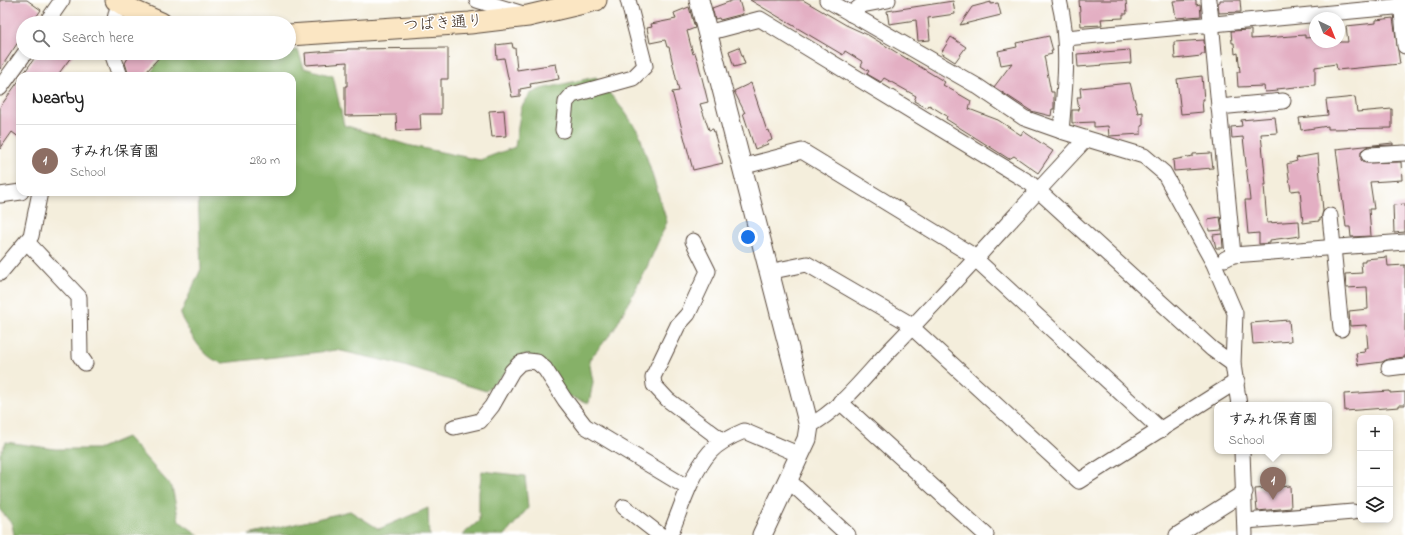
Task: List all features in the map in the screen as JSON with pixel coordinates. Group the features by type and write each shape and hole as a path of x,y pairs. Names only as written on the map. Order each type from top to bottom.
{"main road":[{"name":"つばき通り","path":"296,35 470,23 528,16 596,0"},
{"path":"118,1 147,16"}],"street":[{"path":"51,16 62,0"},
{"path":"477,0 528,16"},
{"path":"563,130 566,102 572,95 632,78 645,66 628,0"},
{"path":"699,0 809,426 807,439 762,535"},
{"path":"827,0 977,86 1024,118 1086,139 1144,156 1164,173 1214,264 1235,313 1234,364 1239,402"},
{"path":"851,14 862,5 888,0"},
{"path":"1059,0 1066,38 1067,70 1061,131"},
{"path":"1209,0 1233,255"},
{"path":"115,16 118,1"},
{"path":"1066,38 1402,4 1405,46"},
{"path":"707,33 760,19 1030,183 1212,349 1234,364"},
{"path":"0,88 20,60"},
{"path":"114,60 119,72"},
{"path":"1219,107 1283,101"},
{"path":"809,426 821,420 840,402 912,328 1086,139"},
{"path":"741,167 802,151 969,253 1161,430"},
{"path":"1370,155 1405,153"},
{"path":"0,195 16,193"},
{"path":"0,273 31,236 39,196"},
{"path":"1330,216 1341,329"},
{"path":"693,241 708,271 688,314 678,325 653,377 654,385 668,400 723,441"},
{"path":"27,242 79,297 80,356 85,364"},
{"path":"1214,264 1233,255 1405,242"},
{"path":"768,272 807,264 905,321 1080,481 1237,381"},
{"path":"454,426 480,421 492,406 512,371 520,363 528,361 537,362 552,378 565,400 585,426 688,488"},
{"path":"1389,368 1405,366"},
{"path":"840,402 986,535"},
{"path":"670,535 688,488 710,452 723,441 744,431 800,455"},
{"path":"1242,454 1245,492 1245,528 1353,512"},
{"path":"788,480 848,535"},
{"path":"1177,535 1245,492"},
{"path":"624,507 660,535"}],"green space":[{"path":"296,50 298,50 304,68 333,76 344,125 407,145 480,160 515,147 521,108 530,94 541,89 596,77 625,112 639,133 667,222 647,267 614,330 589,360 593,382 589,403 565,395 546,368 525,354 486,391 394,363 337,350 223,363 216,361 209,356 197,344 180,315 201,269 198,196 296,196 296,72 152,71 159,60 296,60"},
{"path":"127,437 172,487 179,521 199,535 14,535 12,524 0,510 0,454 6,442 55,449 98,449"},
{"path":"482,471 525,476 528,508 505,535 462,535 479,521 479,491"},
{"path":"428,508 429,534 431,535 249,535 350,511 379,529"}],"building":[{"path":"0,0 27,0 41,10 37,16 16,16 16,45 0,69"},
{"path":"734,0 739,0 743,14 720,20 719,18 715,19 712,8"},
{"path":"750,0 803,0 846,25 868,35 945,82 943,85 971,101 969,109 998,120 1021,135 1023,131 1053,151 1038,173 1014,156 1009,159 946,119 947,116 929,105 927,108 914,101 916,96 884,78 881,82 867,74 869,71 861,66 863,62 845,51 843,55"},
{"path":"1079,0 1126,0 1127,14 1123,14 1123,18 1101,19 1102,25 1081,26"},
{"path":"1196,0 1196,5 1200,4 1201,16 1176,18 1173,1"},
{"path":"1220,0 1240,0 1241,12 1219,13 1218,3"},
{"path":"953,1 955,14 928,18 930,40 918,41 916,20 889,24 887,11"},
{"path":"991,2 991,4 998,3 1001,15 960,25 972,7"},
{"path":"689,7 695,28 687,31 693,54 695,53 698,62 708,102 700,104 709,130 713,129 723,163 693,170 672,92 679,91 669,47 667,47 665,40 650,43 647,28 652,27 651,24 676,19 674,13"},
{"path":"1393,18 1400,64 1337,70 1336,64 1315,67 1315,85 1277,89 1278,91 1265,92 1264,86 1238,87 1237,72 1240,72 1238,53 1235,54 1231,31 1251,30 1251,39 1305,35 1305,38 1309,38 1309,48 1345,48 1345,42 1348,42 1346,26 1376,23 1376,20"},
{"path":"1049,36 1053,51 1051,51 1052,54 1044,56 1051,92 1054,92 1054,109 1052,109 1051,116 1031,111 994,87 1012,63 1001,65 998,51 1017,47 1016,43"},
{"path":"951,37 966,47 955,62 941,53"},
{"path":"1204,40 1205,54 1201,54 1201,56 1175,59 1174,42"},
{"path":"512,43 513,48 515,48 517,70 556,64 559,79 530,84 531,87 520,89 520,96 512,97 504,58 497,59 496,45"},
{"path":"739,47 745,64 734,67 729,51"},
{"path":"448,48 448,79 441,79 441,114 420,114 421,130 397,131 396,115 345,116 347,62 306,65 305,53 347,49"},
{"path":"1130,50 1131,63 1078,67 1077,54"},
{"path":"33,60 69,60 60,72 25,72"},
{"path":"127,60 157,60 147,72 128,72 125,63"},
{"path":"1202,76 1204,100 1202,100 1203,112 1181,114 1177,79"},
{"path":"751,83 767,131 769,130 772,140 767,142 768,144 755,149 743,113 745,113 734,91"},
{"path":"1130,83 1138,113 1143,112 1141,134 1109,136 1108,126 1094,127 1094,122 1072,123 1072,110 1079,110 1077,97 1081,97 1080,88"},
{"path":"16,85 16,135 12,132 0,149 0,107"},
{"path":"1355,97 1357,112 1392,109 1392,128 1328,129 1328,126 1301,130 1299,118 1328,115 1326,100"},
{"path":"504,110 506,136 492,137 489,111"},
{"path":"1275,117 1277,133 1261,134 1266,185 1264,185 1267,223 1299,221 1300,236 1270,240 1270,243 1259,244 1259,233 1248,234 1245,200 1250,200 1243,137 1232,138 1231,127 1242,126 1241,120"},
{"path":"1393,143 1393,145 1368,146 1361,151 1361,160 1365,163 1401,162 1402,180 1370,182 1374,209 1369,209 1371,236 1351,237 1350,227 1346,227 1336,149"},
{"path":"1211,153 1213,168 1174,171 1173,160 1193,156 1193,154"},
{"path":"1318,154 1323,211 1319,221 1303,223 1300,190 1291,191 1287,164 1297,161 1296,158"},
{"path":"1405,204 1405,232 1394,233 1393,205"},
{"path":"1220,217 1222,230 1209,231 1208,219"},
{"path":"1222,234 1223,248 1216,248 1213,235"},
{"path":"1387,257 1388,266 1405,265 1405,357 1358,365 1356,353 1365,352 1364,348 1368,348 1366,325 1350,326 1349,311 1368,309 1367,287 1346,288 1345,274 1362,273 1361,262 1365,262 1365,259"},
{"path":"1289,320 1291,341 1253,344 1251,323"},
{"path":"1390,391 1390,393 1405,392 1405,405 1399,405 1399,407 1345,411 1344,394"},
{"path":"1290,486 1291,508 1257,511 1255,489"}],"place":[{"name":"すみれ保育園","path":"1273,500"}]}
